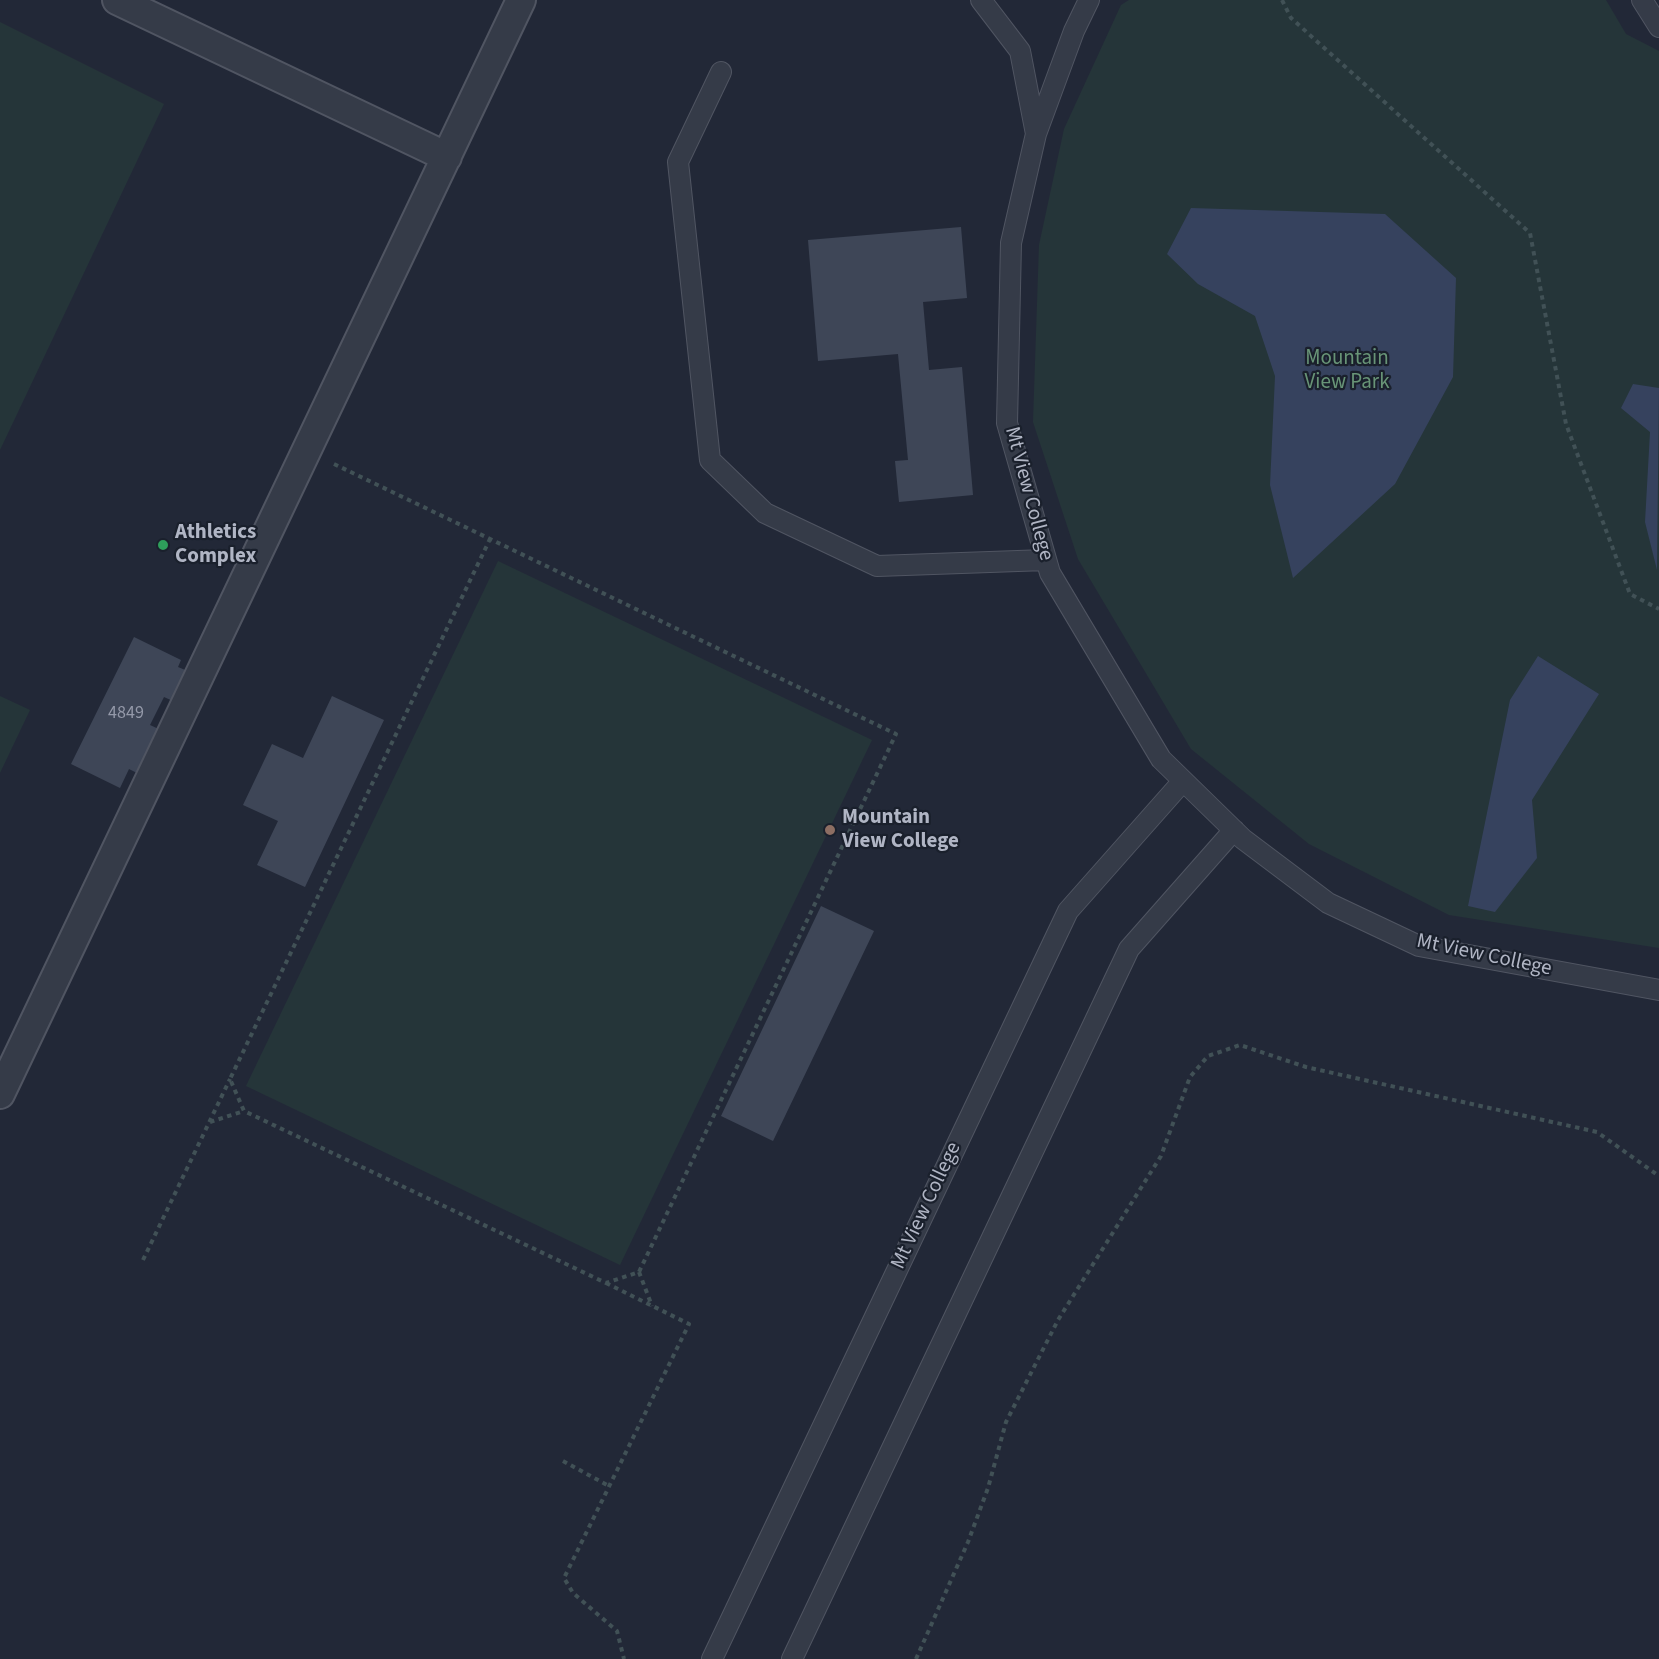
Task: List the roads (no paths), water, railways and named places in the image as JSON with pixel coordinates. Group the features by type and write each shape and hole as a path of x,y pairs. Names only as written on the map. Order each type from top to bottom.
{"street":[{"path":"117,0 447,157"},
{"path":"0,1094 521,0"}],"lane":[{"name":"Mt View College","path":"981,0 1020,51 1036,134"},
{"name":"Mt View College","path":"1089,0 1074,31 1036,134 1011,243 1007,423 1050,573 1161,759 1233,830 1328,903 1419,946 1659,990"},
{"path":"1642,0 1659,27"},
{"path":"721,72 678,162 710,460 765,513 877,566 1046,560"},
{"name":"Mt View College","path":"712,1659 1068,910 1183,781"},
{"path":"792,1659 1129,949 1233,830"}],"water":[{"path":"1191,208 1385,214 1456,278 1453,377 1395,484 1293,578 1270,485 1275,376 1255,316 1198,284 1167,254"},
{"path":"1633,384 1659,388 1657,570 1645,522 1650,432 1621,408"},
{"path":"1538,656 1599,694 1532,800 1537,858 1495,912 1468,906 1510,700"}],"place":[{"name":"Athletics Complex","path":"163,545"},
{"name":"Mountain View College","path":"830,830"}],"park label":[{"name":"Mountain View Park","path":"1347,371"}]}
